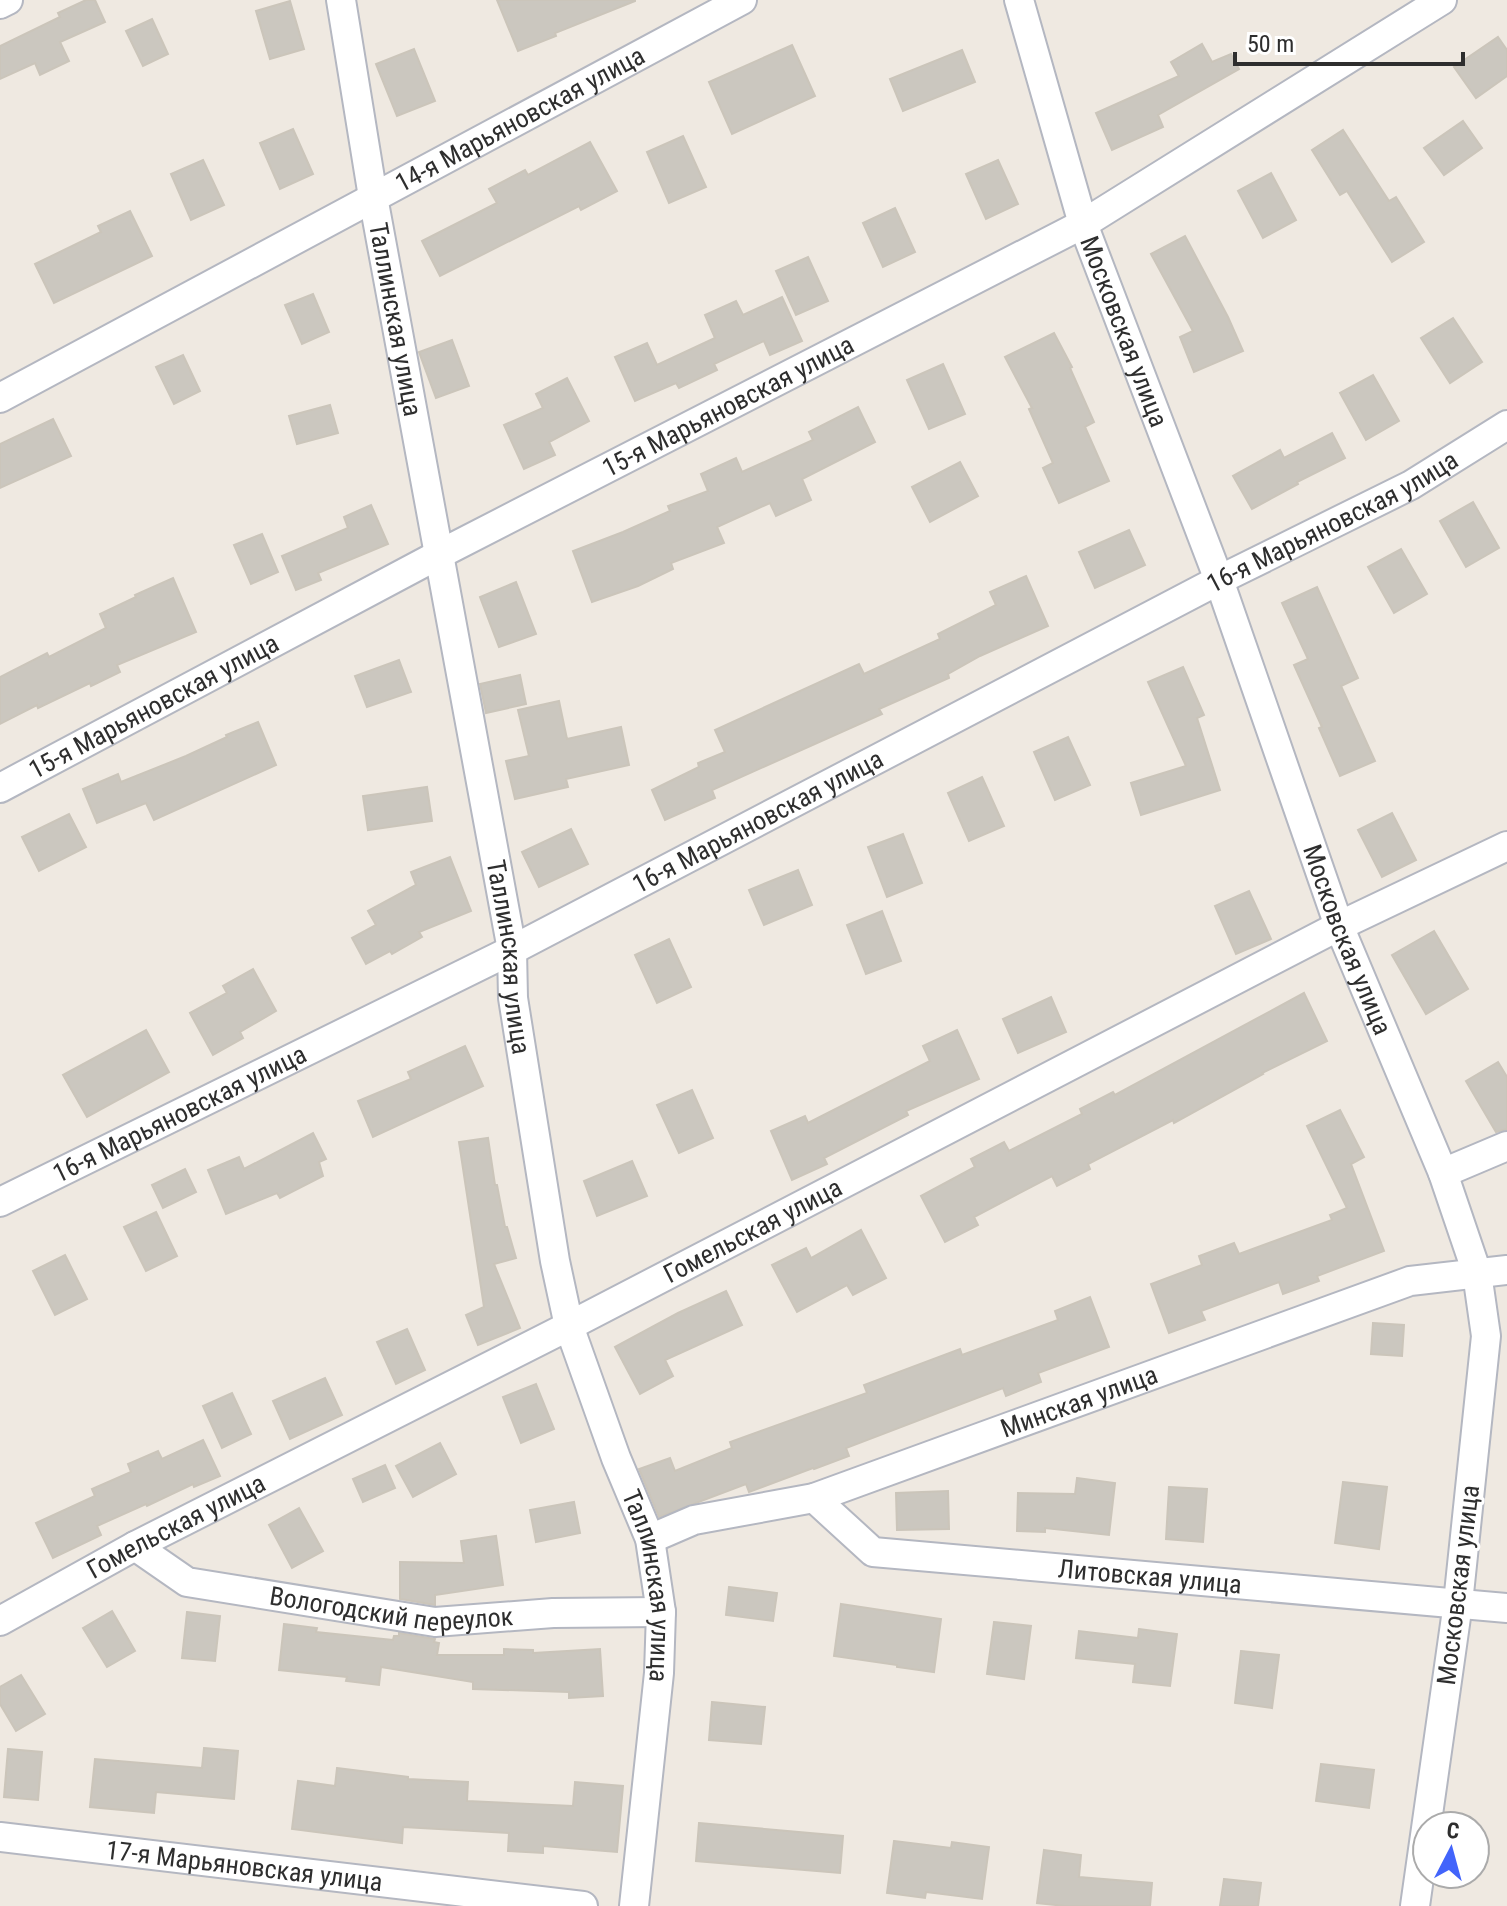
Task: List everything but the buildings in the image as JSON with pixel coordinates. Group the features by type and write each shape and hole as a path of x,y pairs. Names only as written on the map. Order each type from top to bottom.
{"street":[{"path":"0,4 8,0"},
{"name":"Таллинская улица","path":"341,0 373,197 512,950 513,998 555,1261 569,1326 616,1458 650,1539 661,1612 659,1673 634,1906"},
{"name":"14-я Марьяновская улица","path":"0,398 742,0"},
{"name":"Московская улица","path":"1019,0 1083,224 1219,580 1339,926 1443,1173 1477,1273 1486,1336 1458,1603 1415,1906"},
{"name":"15-я Марьяновская улица","path":"0,788 438,555 1083,224 1442,0"},
{"name":"16-я Марьяновская улица","path":"0,1202 512,950 1219,580 1411,485 1507,425"},
{"name":"Гомельская улица","path":"0,1621 135,1546 569,1326 1339,926 1507,846"},
{"path":"1443,1173 1507,1146"},
{"name":"Минская улица","path":"650,1539 694,1520 814,1498 1410,1281 1507,1270"},
{"name":"Литовская улица","path":"814,1498 873,1552 1507,1608"},
{"name":"Вологодский переулок","path":"135,1546 187,1582 435,1622 553,1613 661,1612"},
{"name":"17-я Марьяновская улица","path":"0,1837 583,1906"}]}
